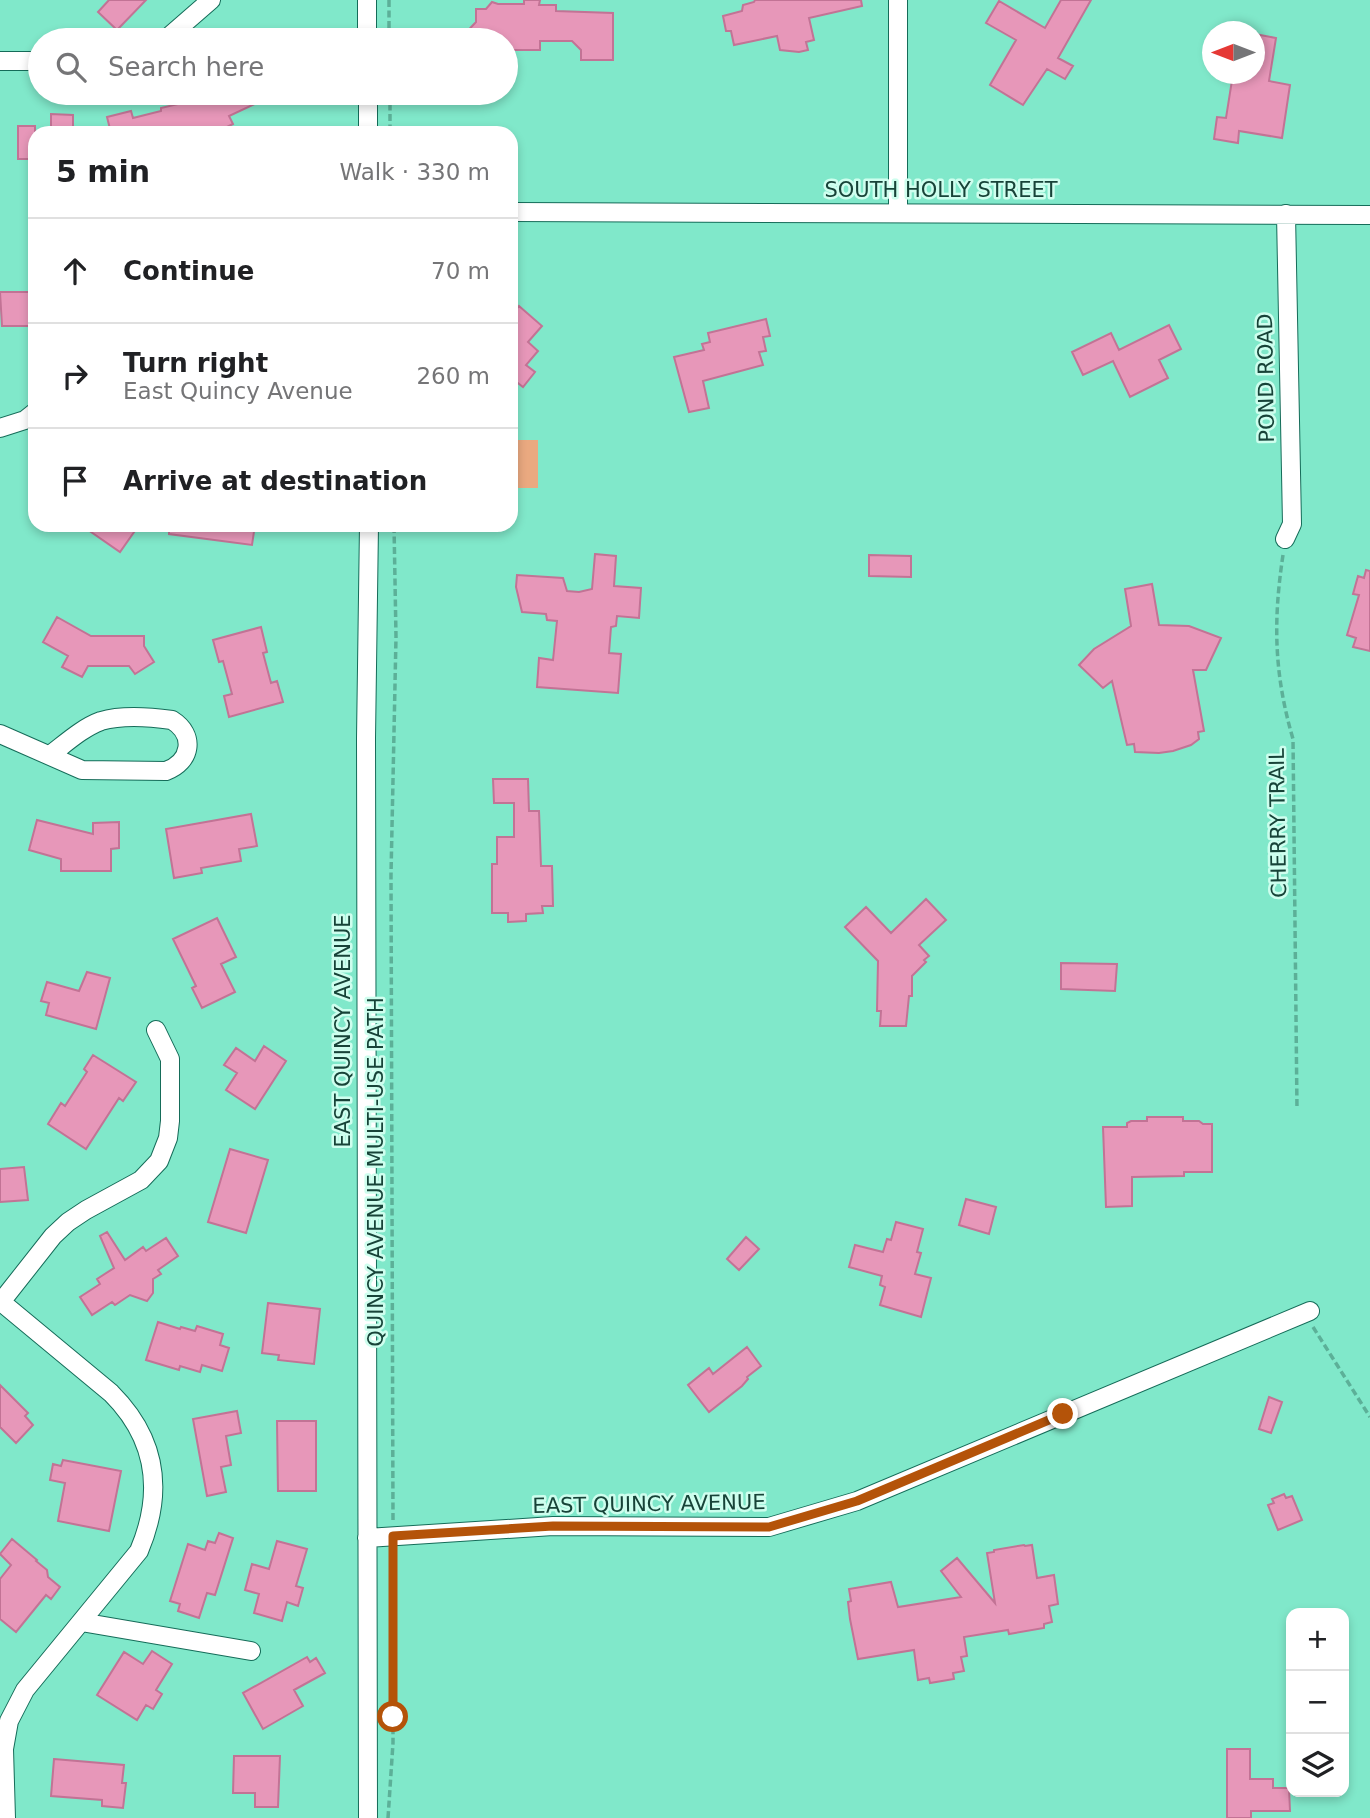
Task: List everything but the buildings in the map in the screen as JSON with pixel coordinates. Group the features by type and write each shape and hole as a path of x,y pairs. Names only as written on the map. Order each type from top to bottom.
{"street":[{"path":"179,28 211,0"},
{"path":"367,0 367,28"},
{"path":"898,0 898,213"},
{"path":"0,61 28,61"},
{"path":"368,105 368,126"},
{"name":"SOUTH HOLLY STREET","path":"518,212 1370,215"},
{"name":"POND ROAD","path":"1285,539 1292,524 1286,214"},
{"path":"0,428 28,419"},
{"name":"EAST QUINCY AVENUE","path":"368,1818 366,738 369,532"},
{"path":"0,734 82,770 166,771 178,767 188,746 180,724 172,720 119,719 102,721 85,729 50,755"},
{"path":"6,1818 2,1749 9,1721 25,1690 139,1551 154,1501 149,1457 134,1422 118,1399 0,1302 53,1236 86,1210 141,1180 159,1161 168,1138 170,1121 170,1059 156,1030"},
{"name":"EAST QUINCY AVENUE","path":"367,1538 553,1526 769,1527 857,1501 1307,1312"},
{"path":"81,1622 251,1651"}],"path":[{"path":"389,0 389,28"},
{"path":"390,105 390,126"},
{"name":"QUINCY AVENUE MULTI-USE PATH","path":"388,1818 393,1743 391,875 396,637 394,532"},
{"name":"CHERRY TRAIL","path":"1285,539 1278,592 1276,659 1280,690 1293,739 1297,1109"},
{"path":"1307,1312 1370,1417"}],"shaded area":[{"path":"518,440 538,440 538,488 518,488"}],"route":[{"path":"393,1717 393,1536 553,1526 769,1527 857,1501 1063,1414"}]}
